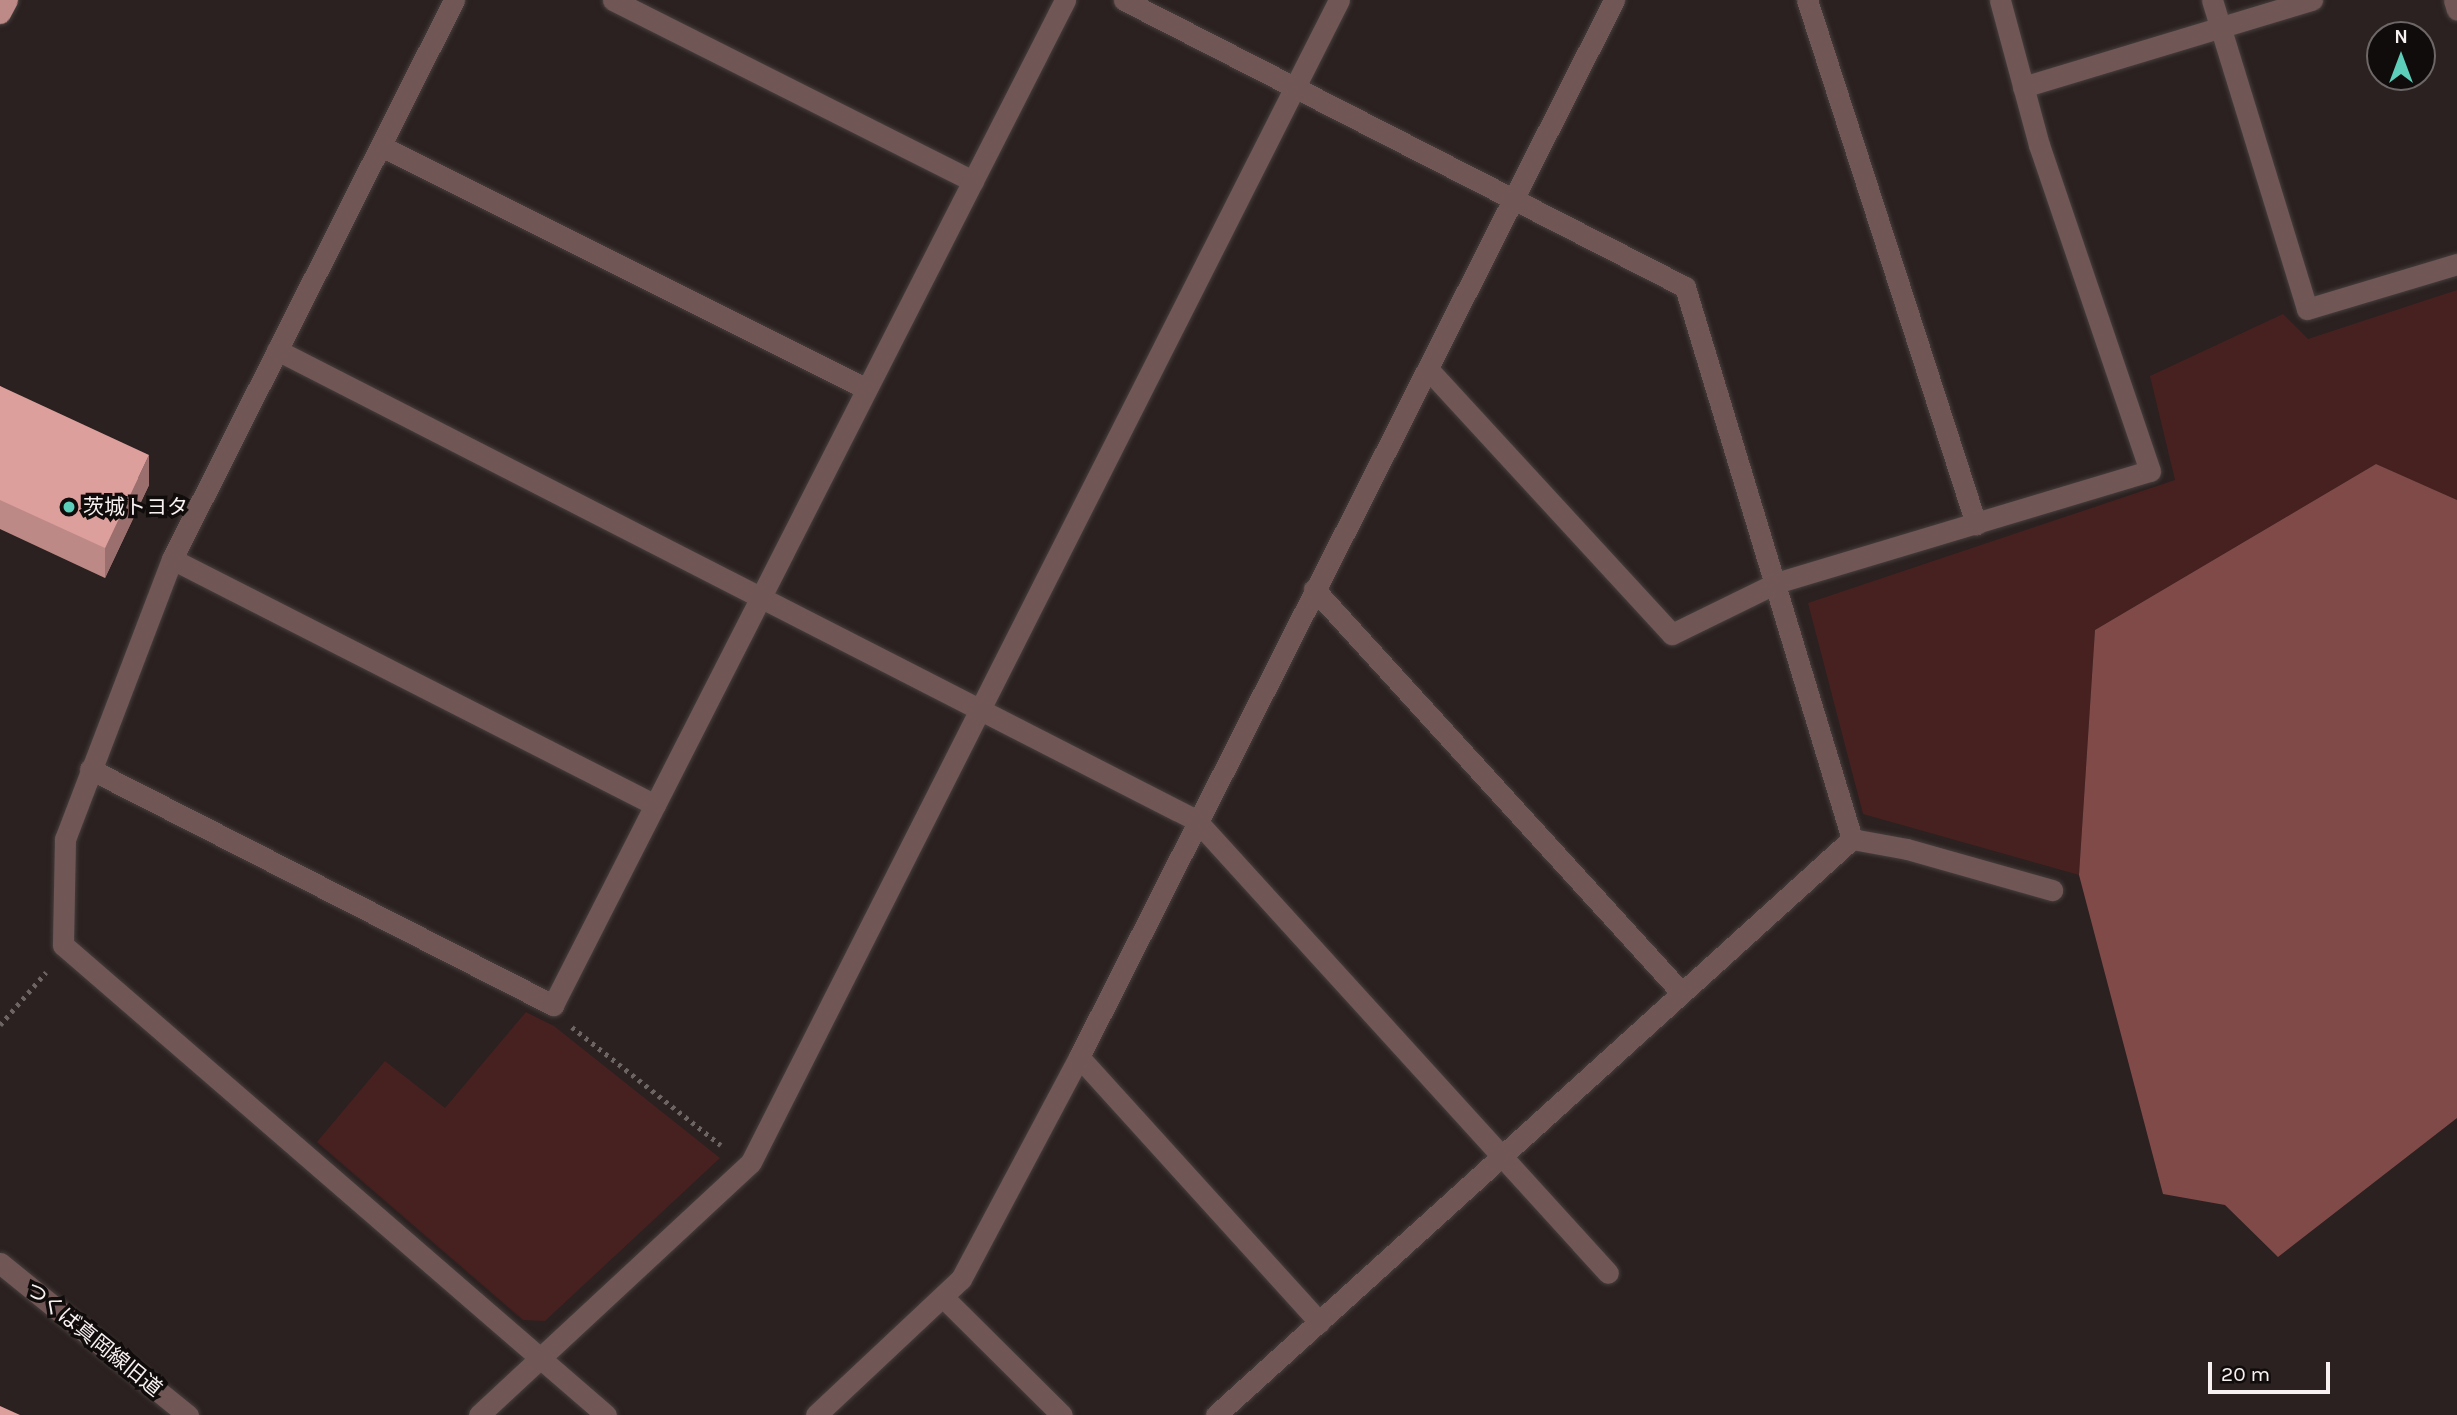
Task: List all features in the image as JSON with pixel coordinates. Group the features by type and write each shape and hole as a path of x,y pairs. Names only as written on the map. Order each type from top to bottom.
{"main road":[{"path":"0,13 6,0"}],"street":[{"path":"454,0 172,559 65,839 63,945 606,1415"},
{"path":"613,0 973,181"},
{"path":"90,769 553,1005 1065,0"},
{"path":"1124,0 1685,287 1852,839"},
{"path":"480,1415 746,1165 1339,0"},
{"path":"816,1415 944,1298 961,1279 1079,1057 1196,820 1614,0"},
{"path":"1807,0 1976,524"},
{"path":"1428,369 1672,634 1776,583 2150,471 2039,145 2000,0"},
{"path":"2212,0 2307,309 2457,264"},
{"path":"2023,87 2312,0"},
{"path":"2454,0 2457,10"},
{"path":"380,146 867,389"},
{"path":"277,350 1196,820 1608,1273"},
{"path":"172,559 655,805"},
{"path":"1314,589 1681,992"},
{"path":"1852,839 1907,849 2052,890"},
{"path":"1216,1415 1852,839"},
{"path":"1079,1057 1319,1322"},
{"name":"つくば真岡線旧道","path":"0,1263 188,1415"},
{"path":"944,1298 1062,1415"}],"path":[{"path":"0,1025 46,972"},
{"path":"553,1005 567,1023 746,1165"}],"shaded area":[{"path":"2457,290 2457,500 2376,464 2095,630 2079,875 1863,814 1808,603 2175,480 2150,376 2283,314 2308,339"},
{"path":"2376,464 2457,500 2457,1118 2278,1257 2225,1205 2163,1194 2079,875 2095,630"},
{"path":"526,1012 554,1026 720,1158 545,1321 523,1320 317,1142 385,1061 445,1108"}],"building":[{"name":"茨城トヨタ","path":"0,386 149,455 105,548 0,500"},
{"path":"0,1406 20,1415 0,1415"}],"place":[{"name":"茨城トヨタ","path":"69,507"}]}
